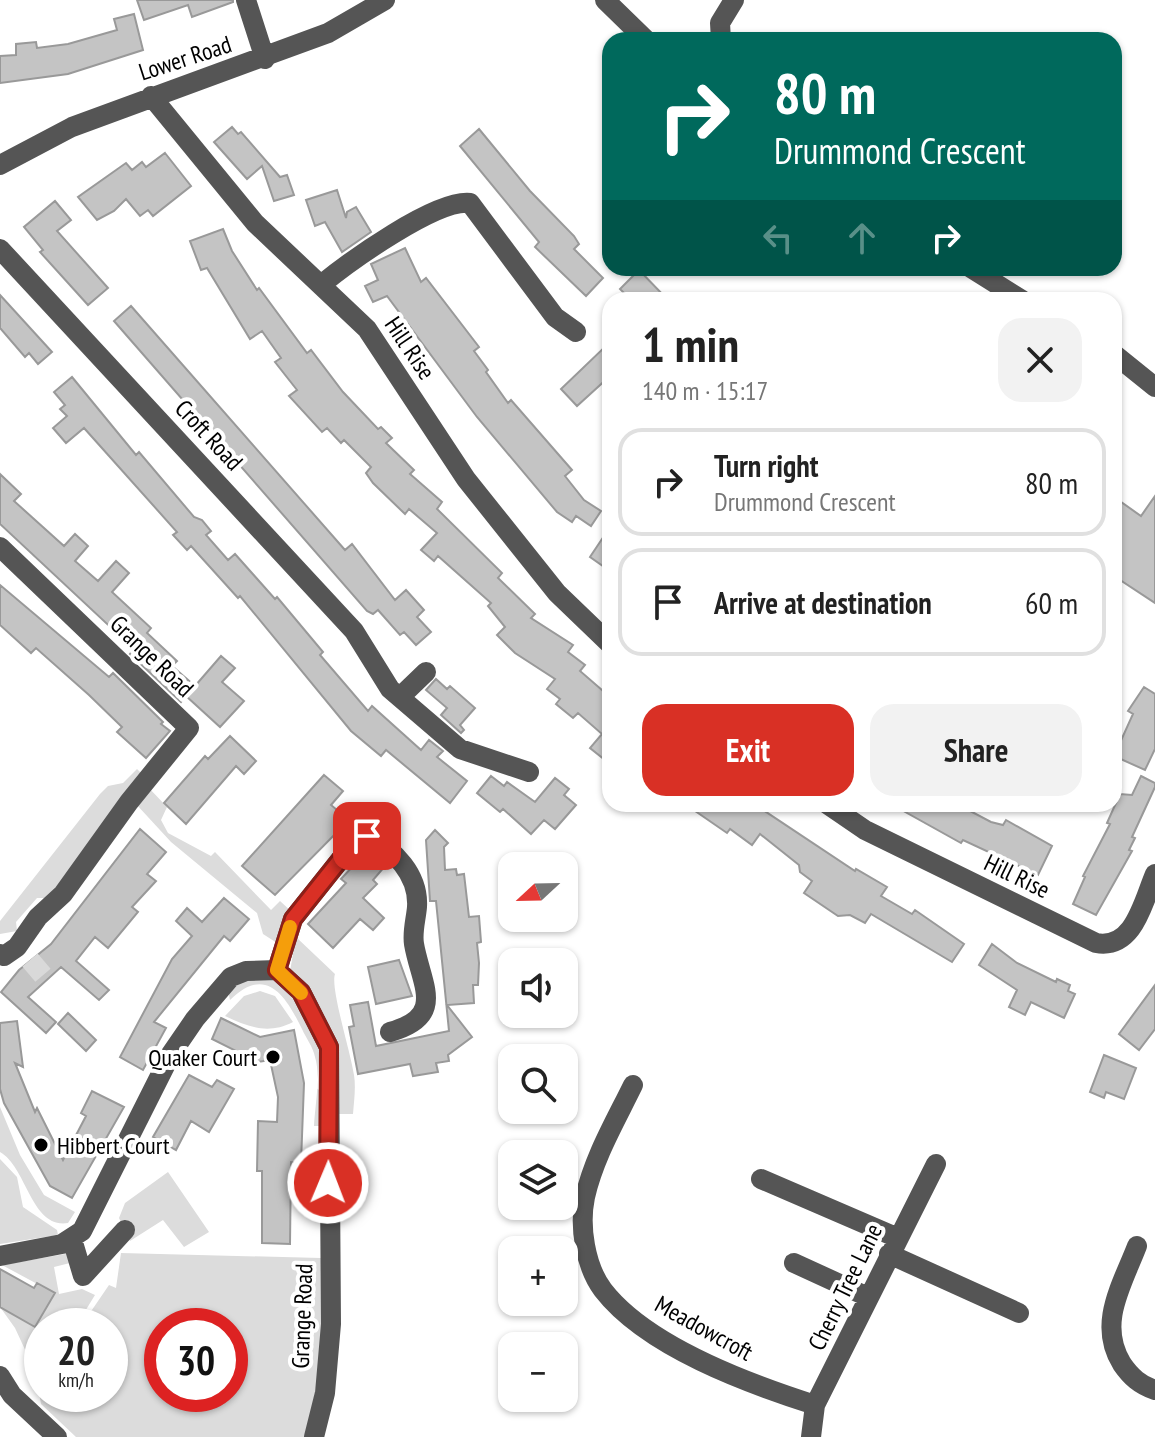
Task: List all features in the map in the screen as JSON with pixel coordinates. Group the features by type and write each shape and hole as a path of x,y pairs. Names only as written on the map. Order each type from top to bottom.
{"street":[{"path":"246,0 265,59"},
{"name":"Lower Road","path":"0,165 72,127 151,96 265,59 328,33 385,0"},
{"path":"605,0 638,32"},
{"path":"721,32 720,23 734,0"},
{"name":"Hill Rise","path":"151,96 255,223 367,329 466,479 557,593 602,636"},
{"path":"322,284 354,258 418,221 451,204 470,203 555,317 576,332"},
{"name":"Croft Road","path":"0,249 354,631 372,662 400,697 460,749 529,772"},
{"path":"984,276 1009,292"},
{"path":"1122,360 1155,387"},
{"name":"Grange Road","path":"0,547 189,728 129,802 63,894 38,917 16,953"},
{"path":"400,697 426,672"},
{"name":"Hill Rise","path":"839,812 865,830 1096,943 1108,945 1128,934 1155,874"},
{"path":"0,1256 72,1239 82,1231 171,1054 195,1019 231,977 246,971 277,970 293,919 352,845 367,836 387,846 408,871 417,903 413,941 427,994 425,1008 405,1028 390,1032"},
{"name":"Grange Road","path":"277,970 301,992 329,1047 331,1324 325,1393 314,1437"},
{"name":"Meadowcroft","path":"633,1085 599,1156 585,1198 588,1261 603,1290 630,1316 664,1340 761,1388 815,1405"},
{"name":"Cherry Tree Lane","path":"811,1437 815,1405 936,1164"},
{"path":"761,1179 1019,1313"},
{"path":"72,1239 90,1282 125,1230"},
{"path":"1137,1246 1112,1310 1110,1336 1130,1376 1155,1390"},
{"path":"794,1263 868,1297"},
{"path":"0,1376 12,1395 57,1437"}],"shaded area":[{"path":"137,769 141,773 83,856 47,898 37,898 16,922 17,931 0,934 0,921 100,794 108,786 123,783"},
{"path":"148,787 167,807 161,820 168,833 211,856 215,852 271,910 280,901 292,912 277,943 263,934 257,913 171,842 136,804"},
{"path":"296,937 335,974 335,993 354,1075 353,1114 337,1114 339,1060 290,971"},
{"path":"270,977 289,989 320,1046 318,1080 313,1050 282,996 264,985 254,985 230,1000 228,991 248,978"},
{"path":"260,991 275,996 293,1022 267,1029 225,1016 244,996"},
{"path":"317,1088 323,1094 322,1126 314,1126"},
{"path":"0,1107 20,1155 44,1195 75,1212 68,1223 46,1217 37,1207 17,1170 0,1152"},
{"path":"0,1159 17,1177 23,1207 57,1230 58,1235 0,1244"},
{"path":"168,1172 209,1232 184,1247 163,1220 130,1241 119,1218 125,1203"},
{"path":"71,1253 70,1263 54,1267 59,1294 82,1289 95,1295 87,1308 46,1308 54,1293 2,1265"},
{"path":"121,1253 321,1258 321,1349 315,1393 304,1437 76,1437 49,1412 128,1412 128,1308 93,1308 109,1285 116,1288"},
{"path":"0,1307 24,1321 24,1347 15,1328"}],"building":[{"path":"137,0 233,2 192,17 188,5 144,20"},
{"path":"134,14 143,50 68,74 0,83 0,56 16,55 16,44 36,42 37,48 68,44 117,30 114,19"},
{"path":"232,127 238,134 241,132 280,177 287,175 294,195 274,201 262,166 247,179 214,142"},
{"path":"479,129 530,191 574,236 579,244 574,249 603,278 586,296 535,247 539,242 460,146"},
{"path":"165,153 191,186 153,216 148,210 140,216 126,199 114,211 97,220 78,197 126,163 132,170 142,162 146,167"},
{"path":"337,190 346,218 347,212 356,207 371,232 342,252 325,222 315,226 306,200"},
{"path":"55,201 71,220 57,231 108,288 88,305 40,252 43,250 24,227"},
{"path":"223,229 232,251 257,290 259,288 307,353 311,350 343,392 378,429 381,427 392,438 386,443 414,470 410,474 442,502 437,509 502,573 498,578 535,614 531,618 573,645 568,652 585,665 580,671 602,690 602,734 578,713 573,718 556,704 560,699 547,689 555,679 515,653 497,635 505,627 488,606 491,603 438,556 434,561 421,550 437,533 409,509 405,514 373,483 366,473 371,467 344,440 341,443 327,428 322,432 289,396 297,390 275,362 281,358 262,331 250,339 207,268 201,270 190,241"},
{"path":"405,248 421,282 426,278 479,347 474,351 508,403 511,400 572,470 565,476 584,500 601,511 591,526 576,516 572,522 557,512 477,417 387,296 373,302 365,286 378,280 371,264"},
{"path":"633,276 645,276 660,292 623,292 620,289"},
{"path":"0,295 52,352 38,364 29,353 25,357 0,328"},
{"path":"131,306 345,550 352,544 395,600 406,590 424,610 417,617 431,632 416,645 404,632 400,635 378,610 373,614 367,611 114,321"},
{"path":"602,350 602,383 577,406 561,389"},
{"path":"72,377 136,455 139,452 194,517 202,520 211,531 206,535 228,560 235,554 275,599 277,597 323,652 320,655 368,711 372,706 421,750 429,740 443,751 437,757 467,781 450,803 386,750 381,756 351,731 240,596 238,598 191,546 187,550 173,535 177,532 84,428 66,443 53,428 67,416 60,409 65,405 54,392"},
{"path":"0,474 21,494 14,501 64,546 75,534 88,546 75,561 98,581 116,561 129,573 112,592 151,628 147,633 177,661 172,666 195,686 221,656 235,668 222,682 244,701 220,727 186,696 181,702 130,654 134,649 0,524"},
{"path":"1155,496 1155,603 1122,581 1122,503 1141,516"},
{"path":"602,539 602,565 590,557"},
{"path":"0,585 109,677 113,673 163,722 161,724 170,731 146,758 117,732 122,727 89,695 36,648 31,653 0,625"},
{"path":"436,679 447,689 450,686 475,708 460,725 464,730 461,733 441,715 447,708 426,690"},
{"path":"1144,687 1155,694 1155,749 1145,770 1122,760 1122,738 1133,714 1128,711"},
{"path":"602,734 602,758 590,748"},
{"path":"230,736 256,761 244,774 236,766 186,824 164,803 205,756 208,759"},
{"path":"324,775 343,791 331,805 349,820 275,895 242,866"},
{"path":"491,776 504,786 507,782 535,802 555,778 569,789 564,795 576,805 555,829 544,820 531,834 503,809 500,812 477,793"},
{"path":"1141,776 1155,783 1132,837 1135,838 1129,850 1132,851 1096,915 1073,904 1083,876 1110,824 1107,823 1112,812 1122,812 1122,794 1132,795"},
{"path":"697,812 766,812 855,871 887,887 881,896 912,914 915,910 964,944 952,962 871,914 865,923 850,915 838,916 804,893 812,881 800,872 799,865 760,834 752,845 730,829 727,833"},
{"path":"905,812 972,812 1003,825 1006,820 1052,846 1038,875 963,840 961,843"},
{"path":"140,829 166,852 147,874 156,881 132,907 138,912 108,948 95,937 76,961 109,990 99,1000 61,967 28,997 56,1022 46,1033 1,992 19,970 51,944"},
{"path":"435,830 448,843 444,847 445,870 456,869 457,875 464,874 469,917 479,916 481,942 477,943 478,985 473,985 474,1003 447,1005 472,1037 448,1055 449,1061 436,1063 438,1072 413,1076 410,1064 358,1074 349,1027 354,1026 350,1005 368,1002 376,1046 449,1031 436,901 430,901 426,840"},
{"path":"367,851 386,865 373,880 377,884 363,898 384,918 373,930 360,919 333,948 308,924 346,883 341,879"},
{"path":"224,898 249,919 230,941 224,936 154,1022 166,1028 143,1070 120,1057 172,959 192,936 176,921 187,908 202,922"},
{"path":"992,944 1017,963 1056,982 1057,979 1070,985 1068,991 1075,994 1064,1018 1031,1002 1025,1015 1009,1007 1017,990 979,965"},
{"path":"399,960 412,996 376,1004 368,967"},
{"path":"1155,985 1155,1029 1139,1050 1119,1034"},
{"path":"68,1013 96,1040 86,1051 58,1024"},
{"path":"221,1018 260,1037 294,1030 304,1083 301,1163 291,1162 290,1244 262,1243 262,1171 257,1171 258,1121 277,1122 278,1097 270,1060 258,1062 212,1039"},
{"name":"Hibbert Court","path":"17,1021 23,1067 15,1063 35,1112 37,1108 63,1160 86,1116 81,1113 92,1091 124,1107 72,1198 50,1186 4,1103 0,1089 0,1023"},
{"path":"1104,1055 1136,1068 1124,1099 1106,1092 1104,1098 1090,1092"},
{"path":"189,1075 212,1087 217,1080 234,1089 209,1132 191,1121 176,1150 153,1137"},
{"path":"0,1269 34,1288 37,1283 55,1293 46,1308 24,1308 24,1321 0,1307"}],"tunnel":[{"path":"30,960 47,980"}],"slow traffic":[{"path":"290,927 277,970 289,978 301,993"}],"place":[{"name":"Quaker Court","path":"273,1057"},
{"name":"Hibbert Court","path":"41,1145"}],"route":[{"path":"328,1183 329,1047 301,992 277,970 293,919 352,845 367,836"}]}
